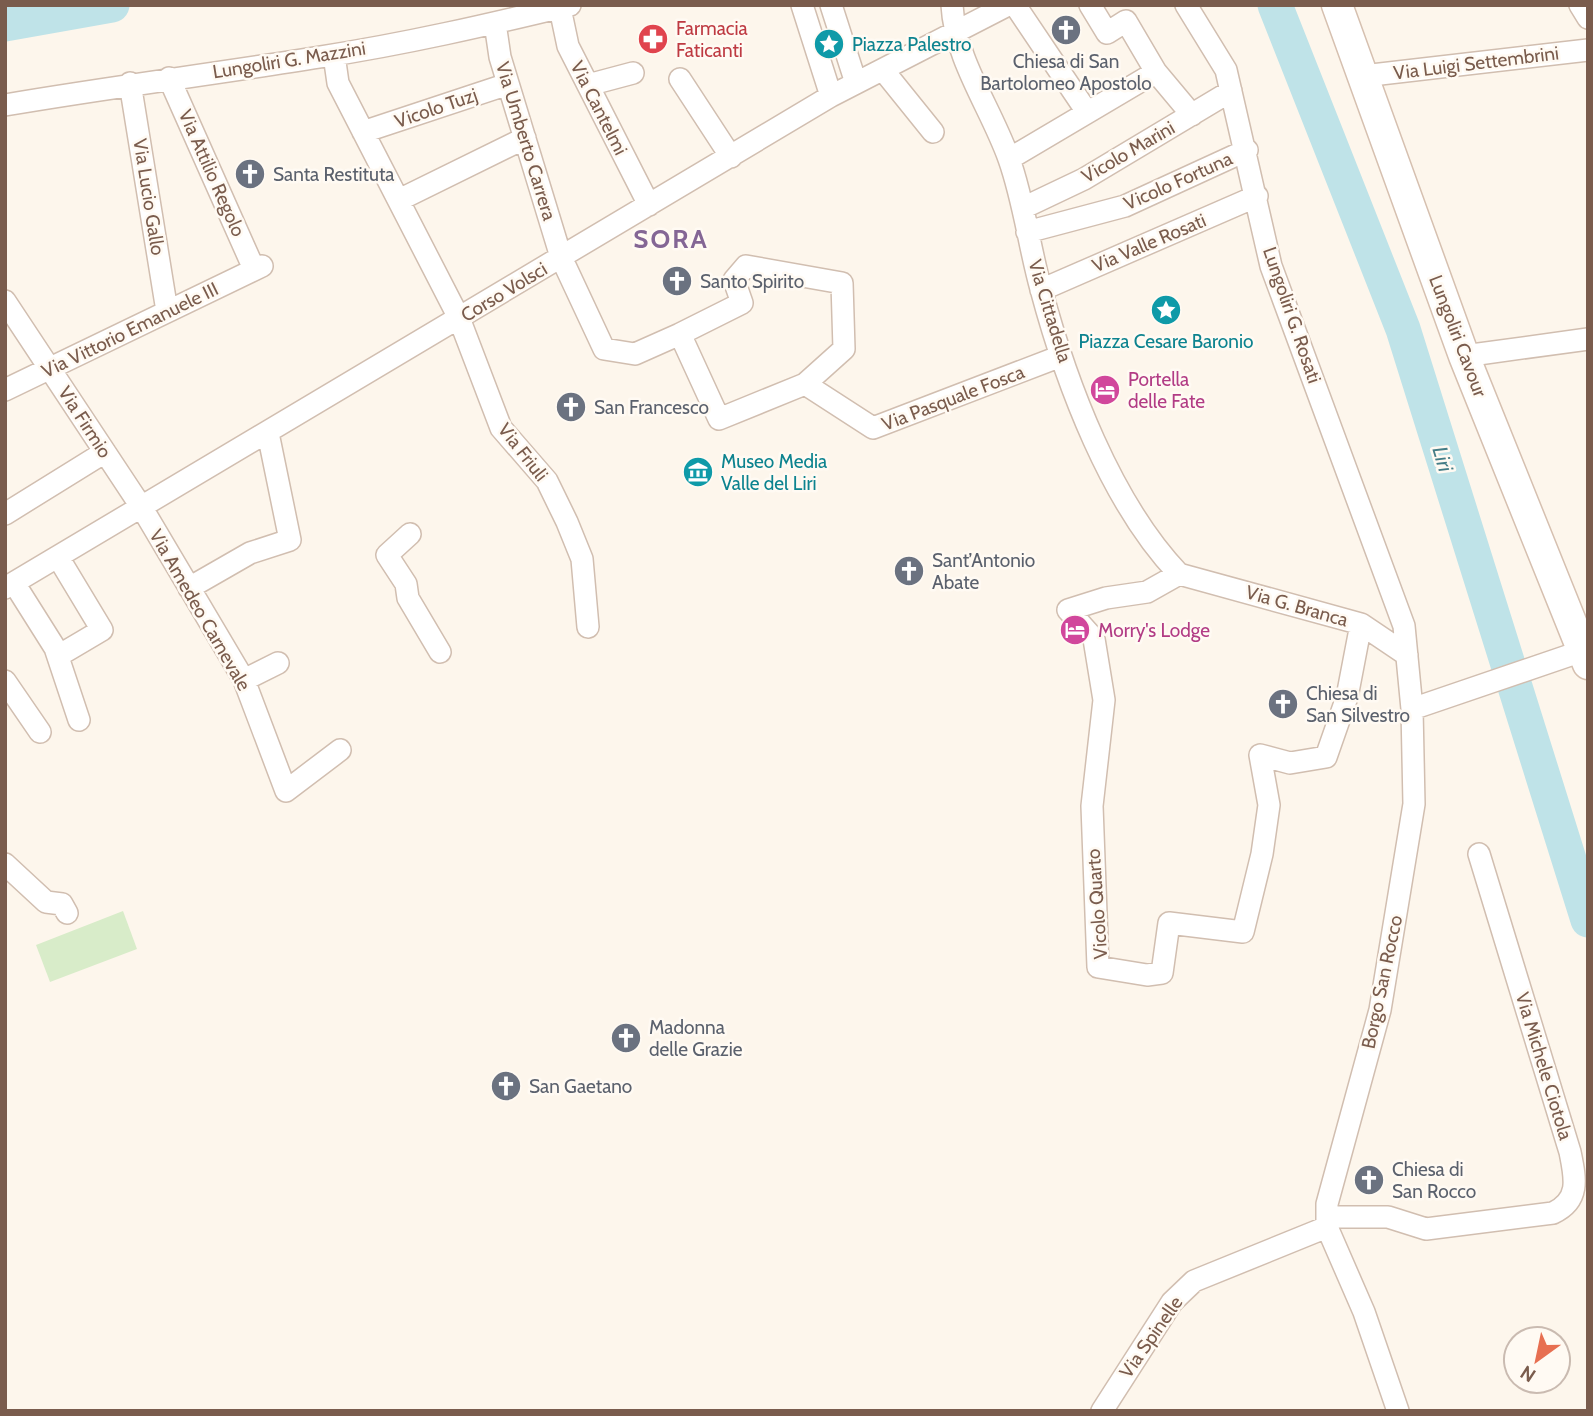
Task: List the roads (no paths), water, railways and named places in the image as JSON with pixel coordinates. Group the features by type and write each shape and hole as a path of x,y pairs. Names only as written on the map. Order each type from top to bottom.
{"street":[{"path":"802,5 831,96"},
{"path":"831,5 856,83"},
{"name":"Via Cittadella","path":"952,5 954,33 1009,159 1041,290 1061,356 1114,481 1161,555 1180,574"},
{"name":"Corso Volsci","path":"7,587 831,96 1008,5"},
{"path":"1015,5 1087,113"},
{"path":"1090,5 1107,33 1126,21 1156,72 1192,115"},
{"name":"Lungoliri G. Rosati","path":"1186,5 1226,69 1247,150 1271,267 1404,626 1407,655"},
{"name":"Lungoliri Cavour","path":"1337,5 1464,356 1586,654"},
{"path":"1580,5 1588,18"},
{"name":"Lungoliri G. Mazzini","path":"5,105 130,83 334,55 495,23 565,6"},
{"name":"Via Cantelmi","path":"565,6 568,46 649,205"},
{"name":"Via Umberto Carrera","path":"495,23 508,84 561,257"},
{"name":"Via Luigi Settembrini","path":"1363,76 1588,50"},
{"name":"Via Friuli","path":"334,55 338,83 459,318 501,428 547,481 567,522 582,559 588,627"},
{"path":"883,70 933,132"},
{"path":"1009,159 1156,72"},
{"path":"588,85 634,73"},
{"name":"Via Attilio Regolo","path":"169,78 258,267"},
{"path":"680,79 731,157"},
{"name":"Via Lucio Gallo","path":"130,83 167,311"},
{"name":"Vicolo Tuzj","path":"363,132 508,84"},
{"name":"Vicolo Marini","path":"1023,208 1084,179 1231,91"},
{"path":"399,200 525,138"},
{"name":"Vicolo Fortuna","path":"1027,232 1125,206 1247,150"},
{"name":"Via Valle Rosati","path":"1041,290 1257,196"},
{"path":"561,257 604,349 635,354 742,303 734,279 746,266 842,283 844,349 805,384 719,419 680,334"},
{"name":"Via Vittorio Emanuele III","path":"5,390 258,267"},
{"name":"Via Firmio","path":"5,301 142,508"},
{"path":"1464,356 1588,339"},
{"name":"Via Pasquale Fosca","path":"805,384 873,428 1061,356"},
{"path":"190,588 250,553 290,540 268,433"},
{"path":"5,514 105,452"},
{"name":"Via Amedeo Carnevale","path":"142,508 244,680 286,791 340,750"},
{"path":"410,534 387,555 406,584 408,598 440,652"},
{"path":"58,557 102,630 58,656"},
{"name":"Vicolo Quarto","path":"1180,574 1147,592 1106,598 1068,610 1094,639 1104,700 1092,806 1098,967 1147,975 1162,973 1169,923 1243,932 1262,854 1269,805 1260,755 1290,763 1326,757 1346,697 1361,624"},
{"name":"Via G. Branca","path":"1180,574 1361,624 1407,655"},
{"path":"7,587 58,656 79,720"},
{"path":"1412,709 1586,654"},
{"name":"Borgo San Rocco","path":"1327,1222 1327,1204 1380,1010 1414,804 1412,709 1407,655"},
{"path":"244,680 278,663"},
{"path":"5,681 40,732"},
{"name":"Via Michele Ciotola","path":"1327,1222 1388,1217 1426,1229 1553,1213 1569,1203 1574,1194 1576,1185 1570,1152 1479,854"},
{"path":"5,864 46,902 62,904 67,913"},
{"path":"1327,1222 1364,1312 1398,1411"},
{"name":"Via Spinelle","path":"1102,1411 1172,1302 1194,1281 1327,1222"}],"waterway":[{"name":"Liri","path":"5,24 112,5"},
{"name":"Liri","path":"1275,5 1403,329 1588,920"}],"place":[{"name":"Chiesa di San Bartolomeo Apostolo","path":"1066,30"},
{"name":"Farmacia Faticanti","path":"653,39"},
{"name":"Piazza Palestro","path":"829,44"},
{"name":"Santa Restituta","path":"250,174"},
{"name":"Santo Spirito","path":"677,281"},
{"name":"Piazza Cesare Baronio","path":"1166,310"},
{"name":"Portella delle Fate","path":"1105,390"},
{"name":"San Francesco","path":"571,407"},
{"name":"Museo Media Valle del Liri","path":"698,472"},
{"name":"Sant’Antonio Abate","path":"909,571"},
{"name":"Morry's Lodge","path":"1075,630"},
{"name":"Chiesa di San Silvestro","path":"1283,704"},
{"name":"Madonna delle Grazie","path":"626,1038"},
{"name":"San Gaetano","path":"506,1086"},
{"name":"Chiesa di San Rocco","path":"1369,1180"}],"district":[{"name":"SORA","path":"671,239"}]}
